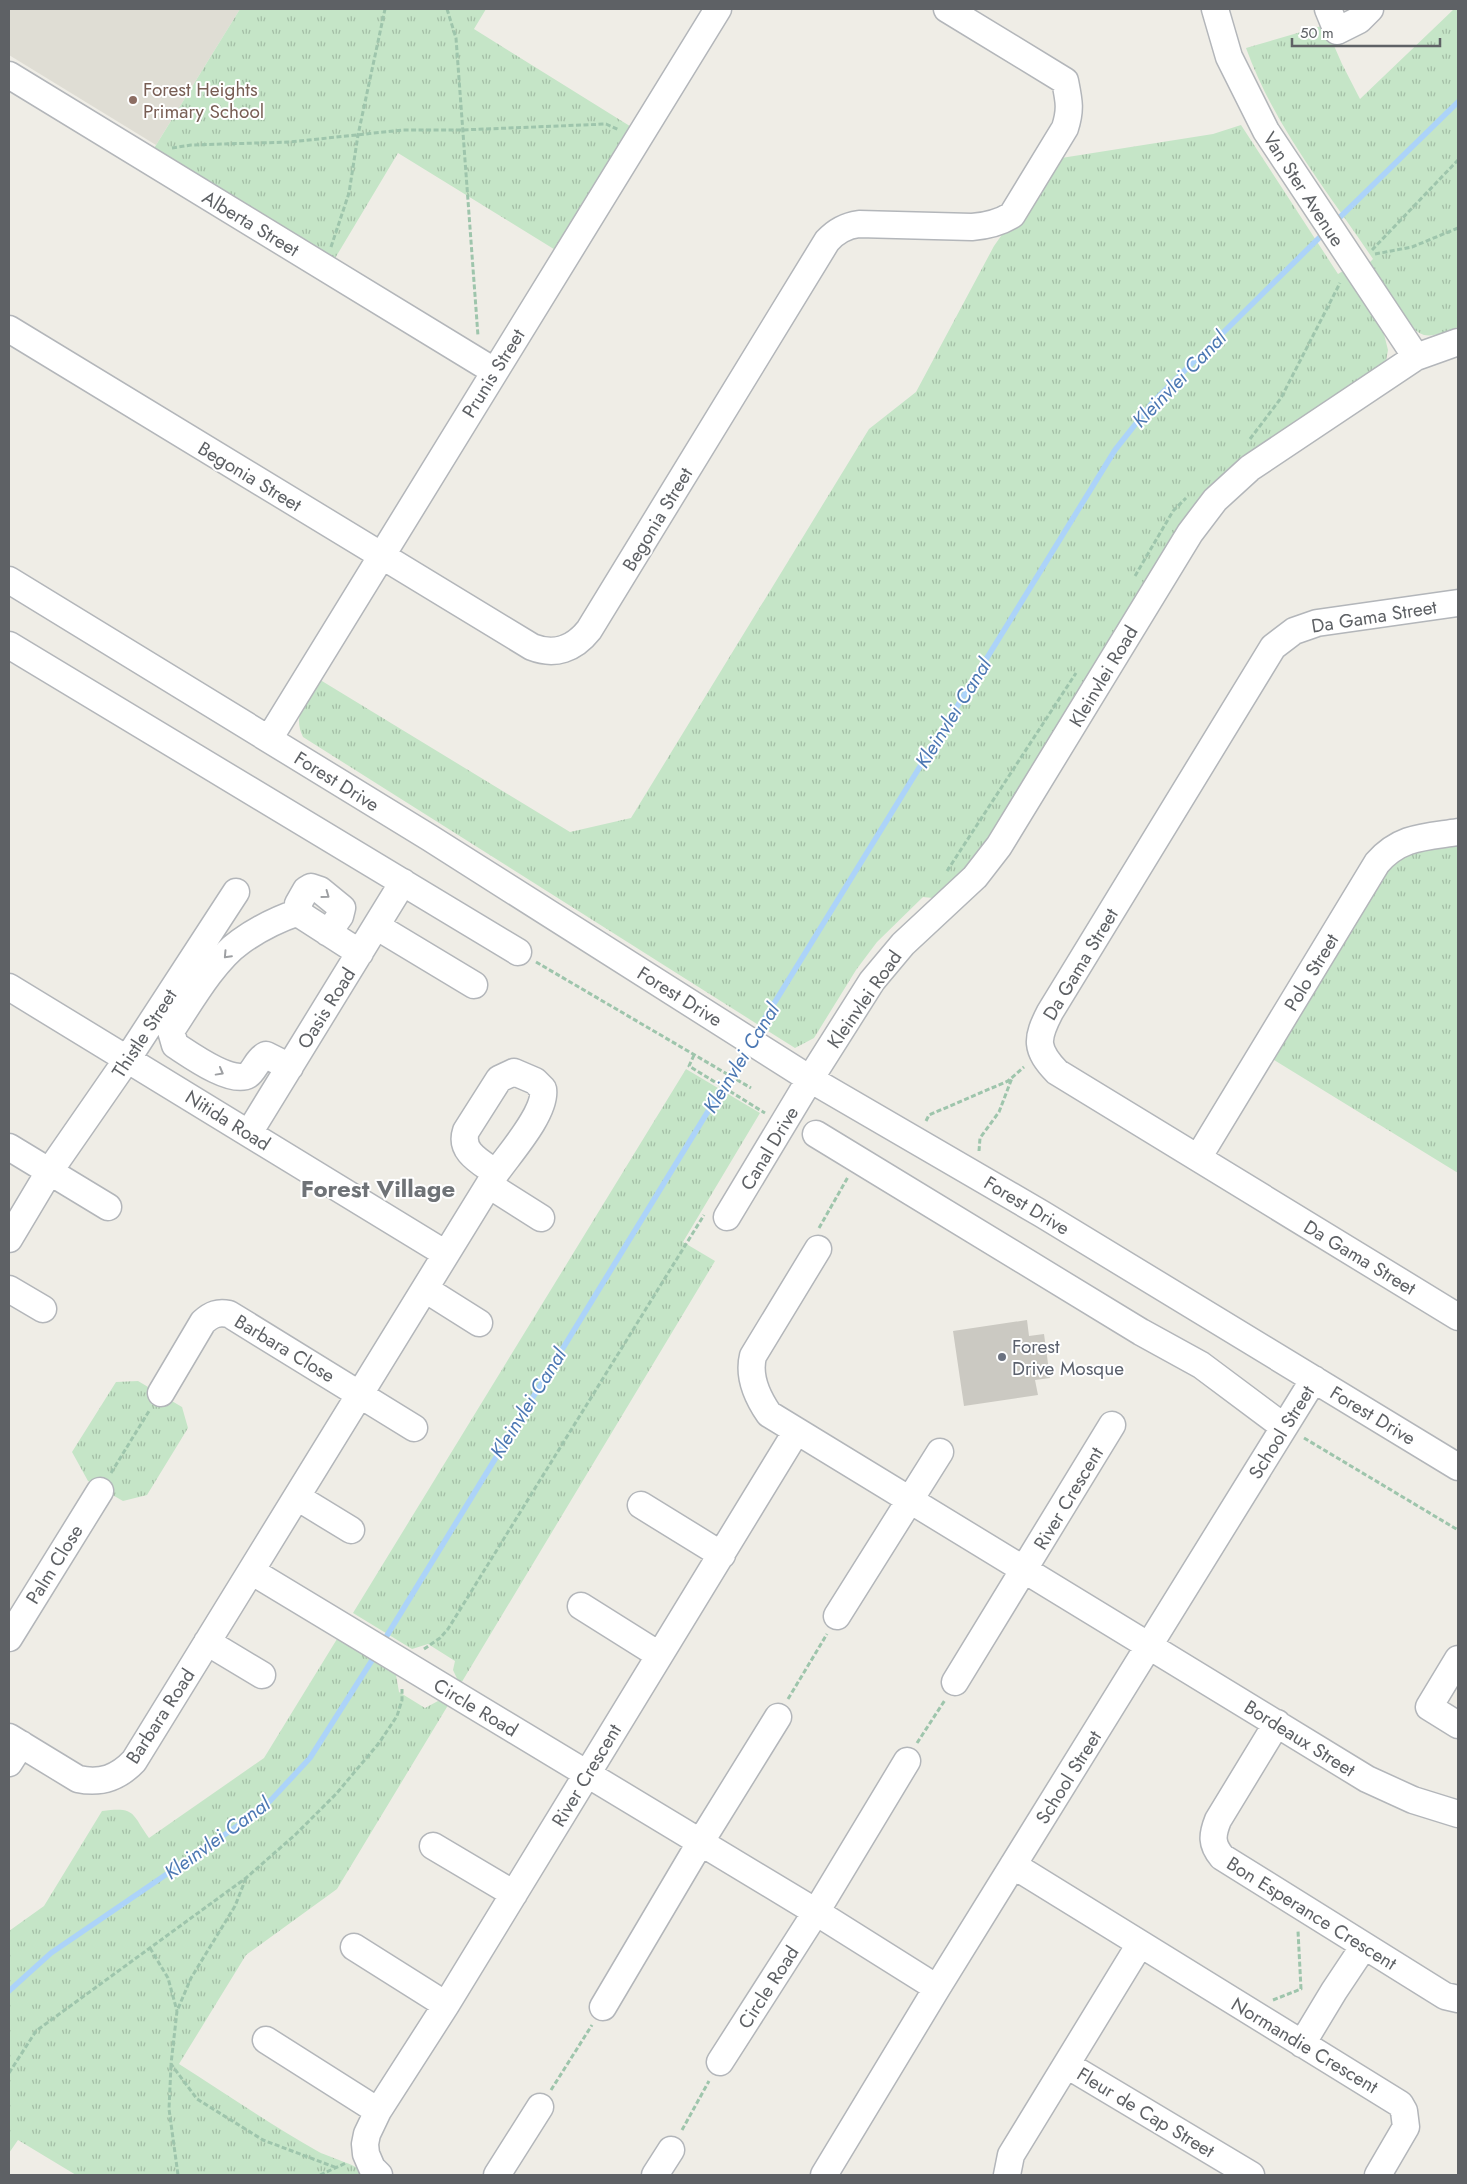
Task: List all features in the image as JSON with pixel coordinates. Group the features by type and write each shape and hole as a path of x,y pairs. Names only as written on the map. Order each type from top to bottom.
{"street":[{"name":"Prunis Street","path":"269,739 380,556 484,366 636,141 718,9"},
{"name":"Begonia Street","path":"9,329 532,647 539,650 555,651 574,645 582,638 833,234 849,225 859,224 972,227 986,226 1003,221 1012,215 1065,128 1070,112 1070,104 1065,82 947,9"},
{"name":"Van Ster Avenue","path":"1215,9 1229,57 1266,131 1416,357"},
{"path":"1328,9 1337,31 1359,20 1370,9"},
{"name":"Alberta Street","path":"9,75 484,366"},
{"name":"Kleinvlei Road","path":"810,1079 872,981 887,962 918,928 975,877 999,846 1190,532 1215,500 1257,463 1416,357 1458,342"},
{"name":"Forest Drive","path":"9,580 430,838 810,1079 1042,1214 1458,1467"},
{"name":"Da Gama Street","path":"1458,603 1317,623 1294,631 1273,647 1050,1012 1041,1029 1039,1047 1046,1060 1057,1072 1458,1318"},
{"path":"9,645 518,952"},
{"name":"Polo Street","path":"1198,1158 1377,863 1385,854 1404,842 1458,832"},
{"name":"Oasis Road","path":"249,1133 403,882"},
{"name":"Thistle Street","path":"9,1239 49,1172 128,1058 232,898 266,926"},
{"path":"290,1067 266,1055 248,1075 239,1078 227,1076 175,1045 171,1031 226,954 240,942 266,926 299,912 360,953"},
{"path":"376,926 474,986"},
{"name":"Nitida Road","path":"9,987 446,1254"},
{"name":"Canal Drive","path":"717,1213 810,1079"},
{"path":"816,1134 1141,1332 1201,1365 1284,1427"},
{"path":"9,1147 108,1207"},
{"name":"Barbara Road","path":"13,1748 78,1779 96,1782 126,1770 134,1761 492,1179 541,1218"},
{"name":"River Crescent","path":"818,1249 752,1361 752,1378 764,1405 776,1419 796,1432 1148,1646"},
{"path":"425,1288 479,1323"},
{"path":"9,1289 43,1309"},
{"name":"Barbara Close","path":"161,1392 203,1322 210,1315 220,1312 229,1314 360,1394"},
{"name":"School Street","path":"824,2175 937,1988 1314,1379"},
{"path":"360,1394 414,1428"},
{"name":"River Crescent","path":"956,1682 1112,1425"},
{"name":"River Crescent","path":"372,2165 367,2134 378,2111 514,1894 796,1432"},
{"path":"838,1616 940,1452"},
{"name":"Palm Close","path":"9,1638 100,1491"},
{"path":"297,1497 351,1530"},
{"path":"642,1505 722,1555"},
{"name":"Circle Road","path":"251,1571 816,1912 937,1988"},
{"path":"582,1606 659,1655"},
{"path":"207,1642 262,1675"},
{"name":"Bordeaux Street","path":"1148,1646 1367,1779 1413,1800 1458,1814"},
{"path":"1458,1659 1429,1707 1458,1725"},
{"path":"603,2007 700,1843 778,1717"},
{"name":"Bon Esperance Crescent","path":"1277,1723 1218,1820 1213,1833 1213,1843 1222,1857 1445,1996 1458,1999"},
{"name":"Circle Road","path":"720,2062 816,1912 906,1761"},
{"path":"433,1846 514,1894"},
{"name":"Normandie Crescent","path":"1013,1865 1400,2104 1404,2111 1406,2127 1378,2175"},
{"path":"1007,2175 1011,2155 1068,2065 1140,1944"},
{"path":"1302,2044 1364,1946"},
{"path":"354,1948 446,2004"},
{"path":"266,2040 378,2111"},
{"name":"Fleur de Cap Street","path":"1068,2065 1251,2175"},
{"path":"497,2175 540,2107"},
{"path":"655,2175 671,2150"}],"path":[{"path":"319,264 332,246 350,194 358,135 385,9"},
{"path":"448,9 456,38 479,348 484,366"},
{"path":"150,161 166,149 191,145 290,142 403,130 462,130 606,124 615,127 636,141"},
{"path":"1458,160 1367,256 1412,247 1458,228"},
{"path":"518,952 751,1088"},
{"path":"925,1122 929,1116 1012,1078 1022,1070 1039,1047"},
{"path":"694,1055 689,1066 765,1113 761,1120"},
{"path":"980,1155 980,1138 999,1112 1012,1078"},
{"path":"818,1249 819,1225 858,1160"},
{"path":"9,2073 36,2031 246,1878 316,1814 379,1743 400,1708 402,1692 400,1677 414,1653 431,1646 448,1629 717,1213"},
{"path":"100,1491 161,1392"},
{"path":"1284,1427 1322,1446 1458,1530"},
{"path":"778,1717 838,1616"},
{"path":"906,1761 956,1682"},
{"path":"178,2175 169,2109 171,2064 177,2011 191,1978 235,1906 246,1878"},
{"path":"1301,1989 1297,1934 1303,1908"},
{"path":"150,1948 168,1978 177,2011"},
{"path":"540,2107 603,2007"},
{"path":"671,2150 720,2062"},
{"path":"171,2064 197,2100 263,2140 337,2168"},
{"path":"320,2175 337,2168 372,2165"}],"shaded area":[{"name":"Forest Heights Primary School","path":"9,9 240,9 156,145 9,55"}],"green space":[{"path":"240,9 486,9 474,29 633,128 557,251 398,153 334,260 153,150"},
{"path":"1454,9 1458,9 1458,327 1433,335 1424,335 1417,331 1401,315 1368,264 1373,259 1303,158 1271,104 1246,48 1325,25 1360,99"},
{"path":"1241,125 1338,274 1343,271 1384,334 1388,350 1386,361 1260,446 984,845 960,874 933,898 923,897 877,942 856,970 814,1038 795,1048 303,737 300,729 300,714 305,699 317,678 570,832 631,818 869,429 916,392 994,246 1055,159 1213,134"},
{"path":"1458,840 1458,1173 1269,1057 1393,857"},
{"path":"686,1069 760,1113 683,1242 715,1261 460,1685 453,1670 455,1661 428,1644 412,1649 353,1613"},
{"path":"138,1381 182,1407 188,1428 147,1495 123,1501 88,1481 72,1452 116,1382"},
{"path":"337,1639 396,1675 399,1692 425,1708 438,1701 450,1702 337,1889 246,1955 179,2064 301,2142 319,2152 359,2168 367,2175 76,2175 18,2140 9,2153 9,1931 44,1906 102,1811 127,1811 135,1817 149,1838 264,1758"}],"building":[{"name":"Forest Drive Mosque","path":"1027,1320 1029,1336 1044,1334 1050,1378 1035,1380 1038,1395 964,1406 953,1331"}],"waterway":[{"name":"Kleinvlei Canal","path":"1334,223 1458,102"},
{"name":"Kleinvlei Canal","path":"754,1036 1115,450 1153,402 1324,233"},
{"name":"Kleinvlei Canal","path":"383,1642 748,1046"},
{"name":"Kleinvlei Canal","path":"9,1991 51,1953 249,1818 271,1800 310,1758 376,1654"}],"place":[{"name":"Forest Heights Primary School","path":"133,100"},
{"name":"Forest Drive Mosque","path":"1002,1357"}],"district":[{"name":"Forest Village","path":"378,1189"}]}
